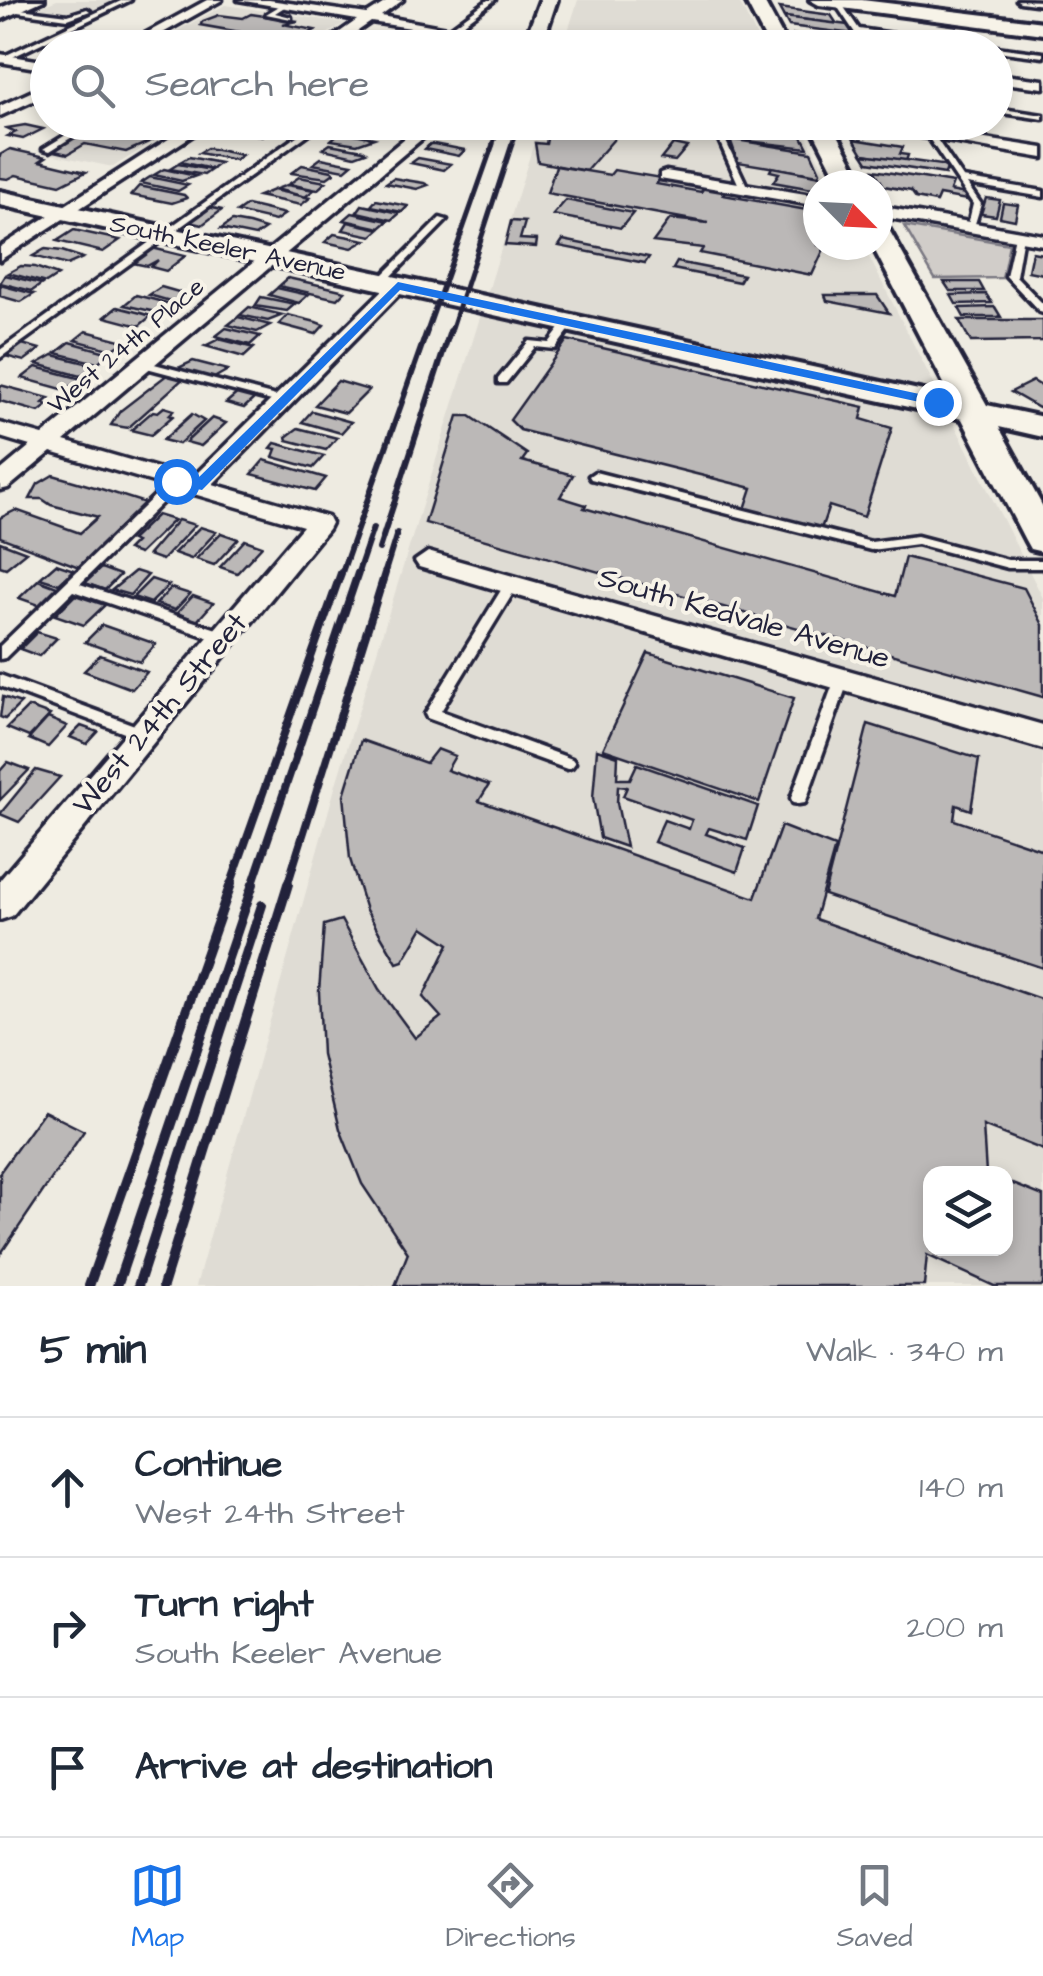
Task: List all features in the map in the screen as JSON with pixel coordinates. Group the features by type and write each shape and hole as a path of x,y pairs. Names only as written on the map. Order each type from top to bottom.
{"street":[{"path":"158,30 216,0"},
{"path":"244,0 451,30"},
{"path":"351,30 397,0"},
{"path":"754,0 770,30"},
{"path":"830,1 1043,28"},
{"path":"6,11 36,7"},
{"path":"1,59 30,63"},
{"path":"1013,80 1043,84"},
{"path":"0,112 30,97"},
{"path":"0,255 178,140"},
{"name":"West 24th Place","path":"0,483 412,140"},
{"path":"829,140 845,170"},
{"path":"980,140 1043,153"},
{"path":"666,176 803,198"},
{"name":"South Keeler Avenue","path":"0,198 1043,426"},
{"path":"893,214 1043,240"},
{"path":"893,259 1043,540"},
{"path":"0,430 187,484 283,401 389,284"},
{"name":"West 24th Street","path":"2,898 319,523 187,484"},
{"name":"South Kedvale Avenue","path":"428,561 1043,737"}],"lane":[{"path":"36,7 74,7 89,0"},
{"path":"36,7 58,17 78,14 110,0"},
{"path":"63,30 128,0"},
{"path":"451,30 492,0"},
{"path":"1020,0 1043,3"},
{"path":"830,1 857,30"},
{"path":"58,17 73,12 74,7"},
{"path":"258,12 269,14 293,8"},
{"path":"269,14 293,8"},
{"path":"1,59 30,46"},
{"path":"1013,51 1043,55"},
{"path":"1013,113 1043,117"},
{"path":"46,149 62,140"},
{"path":"0,355 297,140"},
{"path":"721,140 744,188"},
{"path":"934,140 977,204 970,228"},
{"path":"961,180 1043,194"},
{"path":"389,284 443,220"},
{"path":"1019,236 1011,276 1043,310"},
{"path":"502,381 534,343 551,347 568,324"},
{"path":"143,364 283,401"},
{"path":"595,476 871,546 918,540 1008,564 1043,564"},
{"path":"0,654 70,585 187,484"},
{"path":"70,585 224,637"},
{"path":"511,585 432,714 566,763"},
{"path":"799,798 842,679"},
{"path":"0,680 143,734"}],"shaded area":[{"path":"57,0 124,0 74,24 22,15"},
{"path":"578,0 738,0 753,30 568,30"},
{"path":"225,5 345,23 333,30 178,30"},
{"path":"56,140 156,140 113,167 36,151"},
{"path":"535,140 809,140 824,170 803,170 803,260 871,260 1043,598 1043,1286 196,1286 336,784"},
{"path":"904,226 1009,244 1002,278 935,279"}],"building":[{"path":"779,8 831,15 837,24 784,17"},
{"path":"251,14 298,21 283,24 315,30 228,30 200,25 219,15 243,18"},
{"path":"784,17 848,25 851,30 822,30 789,26"},
{"path":"30,126 30,136 23,139 8,136 16,132 7,128"},
{"path":"68,140 151,141 126,152 85,144 68,154 50,150"},
{"path":"331,140 368,140 357,144"},
{"path":"547,140 613,140 586,171 538,162 535,143 546,144"},
{"path":"730,140 811,152 819,170 803,172 738,162"},
{"path":"739,140 804,140 808,148"},
{"path":"855,140 903,147 900,154 908,155 906,161 863,154"},
{"path":"330,144 366,152 355,156 323,149"},
{"path":"430,144 465,150 459,156 425,149"},
{"path":"673,144 687,147 675,161 661,159"},
{"path":"207,148 242,155 235,160 199,153"},
{"path":"10,149 86,172 60,185 16,175 0,178 0,155"},
{"path":"863,154 947,168 945,174 868,162"},
{"path":"189,157 220,163 212,169 180,162"},
{"path":"321,158 352,164 345,170 313,164"},
{"path":"418,158 451,164 444,170 411,163"},
{"path":"178,164 211,170 204,175 170,169"},
{"path":"302,165 334,173 327,178 291,173"},
{"path":"556,166 661,178 656,184 701,192 705,186 727,190 723,195 803,209 803,260 819,260 812,275 700,253 703,248 653,242 670,219 708,223 547,193"},
{"path":"772,167 803,173 803,187 773,182 779,173 770,171"},
{"path":"164,169 196,176 182,181 154,175"},
{"path":"893,173 953,183 950,191 966,194 972,201 939,195 936,202 916,198 911,191 893,188"},
{"path":"150,177 188,185 178,191 141,183"},
{"path":"299,177 326,182 317,190 289,184"},
{"path":"393,178 428,185 417,189 386,183"},
{"path":"287,185 314,190 305,197 276,189"},
{"path":"139,186 187,198 172,203 131,195"},
{"path":"273,190 310,198 301,205 258,196"},
{"path":"986,198 1000,200 996,216 981,214"},
{"path":"376,200 408,206 402,212 371,206"},
{"path":"566,200 633,213 621,228 553,215"},
{"path":"1003,203 1018,205 1015,220 1000,217"},
{"path":"247,205 285,214 275,221 237,212"},
{"path":"362,205 400,213 392,220 357,212"},
{"path":"208,207 222,210 202,225 189,222"},
{"path":"352,213 388,221 380,228 344,220"},
{"path":"232,221 265,229 255,236 221,229"},
{"path":"511,221 525,222 520,239 537,240 536,247 505,245"},
{"path":"348,222 380,229 372,236 343,230"},
{"path":"74,230 120,240 103,252 57,241"},
{"path":"334,234 366,240 352,248 325,242"},
{"path":"563,240 649,257 645,263 559,246"},
{"path":"152,248 185,256 166,271 151,267 158,260 147,266 133,263"},
{"path":"45,249 83,258 67,265 33,256"},
{"path":"1032,252 1043,254 1043,274 1028,271"},
{"path":"677,262 743,275 739,282 673,269"},
{"path":"21,266 58,275 46,283 8,273"},
{"path":"5,275 42,284 32,291 0,283"},
{"path":"288,278 345,291 337,299 279,286"},
{"path":"944,282 979,282 984,291 950,291"},
{"path":"0,285 34,294 21,302 0,296"},
{"path":"161,287 189,295 177,303 149,295"},
{"path":"277,288 308,295 299,303 269,295"},
{"path":"986,294 992,303 956,304 951,295"},
{"path":"136,295 171,304 160,313 124,305"},
{"path":"825,295 877,295 889,313 827,301"},
{"path":"261,297 295,304 287,311 255,306"},
{"path":"117,307 151,316 139,326 105,317"},
{"path":"249,307 283,315 268,321 240,315"},
{"path":"995,307 1001,317 964,317 959,308"},
{"path":"288,315 324,325 316,334 279,324"},
{"path":"238,317 270,325 257,332 228,325"},
{"path":"959,320 1043,320 1043,341 971,342"},
{"path":"226,328 260,336 250,345 216,336"},
{"path":"86,331 124,342 112,350 75,340"},
{"path":"219,339 254,348 244,357 205,346"},
{"path":"567,340 864,407 861,419 892,428 864,517 829,506 821,529 744,512 752,488 520,430 510,420"},
{"path":"70,342 110,353 97,363 56,353"},
{"path":"22,344 40,349 24,361 5,356"},
{"path":"53,355 94,365 81,376 37,364"},
{"path":"193,361 228,370 214,378 176,369"},
{"path":"36,367 82,379 65,390 22,378"},
{"path":"168,374 184,378 128,428 111,425 120,411"},
{"path":"338,381 369,390 346,413 315,405"},
{"path":"1033,381 1043,387 1043,406 1039,408 1011,392"},
{"path":"0,385 49,398 43,403 48,405 39,412 0,401"},
{"path":"239,392 256,397 244,408 226,403"},
{"path":"164,407 174,410 169,415 173,416 151,435 131,430 153,411"},
{"path":"312,411 351,422 341,433 302,422"},
{"path":"192,414 204,421 179,444 163,440"},
{"path":"458,416 470,416 527,454 522,461 573,475 560,497 586,505 584,508 895,596 905,557 1024,588 1043,625 1043,697 425,523"},
{"path":"212,418 226,423 201,446 186,442"},
{"path":"298,428 337,438 326,450 287,440"},
{"path":"275,443 324,456 313,468 273,457 276,449 271,448"},
{"path":"264,460 326,478 315,491 252,474"},
{"path":"53,475 145,503 79,567 0,537 0,518 16,510 80,533 98,517 42,499 30,499 38,484"},
{"path":"157,515 174,520 139,554 127,550 135,542 131,540"},
{"path":"178,520 195,525 162,560 148,555"},
{"path":"200,527 216,532 191,559 174,553"},
{"path":"221,533 238,539 214,565 196,559"},
{"path":"245,540 262,546 237,573 220,567"},
{"path":"0,542 26,552 6,568 0,566"},
{"path":"56,564 74,570 59,584 40,578"},
{"path":"101,568 120,575 105,590 85,583"},
{"path":"135,571 148,575 130,595 112,590"},
{"path":"151,579 169,585 151,603 133,597"},
{"path":"38,580 57,587 39,605 19,598"},
{"path":"171,588 190,594 175,610 156,604"},
{"path":"75,595 105,605 84,625 55,615"},
{"path":"193,596 213,603 197,621 177,613"},
{"path":"102,625 156,644 140,662 85,642"},
{"path":"37,632 57,638 39,656 20,649"},
{"path":"648,653 794,698 759,802 603,749"},
{"path":"100,655 147,672 132,689 84,671"},
{"path":"3,697 21,703 5,719 0,717"},
{"path":"28,707 50,715 29,737 7,728"},
{"path":"48,718 67,726 48,747 29,739"},
{"path":"868,724 979,759 971,810 956,805 954,820 1043,850 1043,968 824,895"},
{"path":"81,726 98,732 87,744 70,737"},
{"path":"361,740 426,763 437,749 455,756 447,770 489,785 479,801 755,898 781,826 835,847 815,919 1043,1000 1043,1150 983,1126 986,1166 923,1166 923,1256 927,1256 924,1286 395,1286 408,1253 362,1184 340,1129 322,1054 319,992 324,925 341,920 379,989 415,1038 441,1017 423,997 449,944 423,927 403,961 397,963 366,910 350,859 344,795"},
{"path":"597,749 618,756 617,779 630,779 637,764 758,806 747,840 709,828 706,834 745,848 737,872 654,842 664,820 689,829 692,820 623,796 627,787 618,786 617,803 626,847 600,838 593,798"},
{"path":"8,762 29,770 0,800 0,771"},
{"path":"36,770 60,777 19,822 0,814"},
{"path":"44,1111 84,1131 0,1255 0,1172"},
{"path":"1013,1184 1043,1196 1043,1286 994,1286 929,1256 1013,1256"}],"railway":[{"path":"527,30 538,0"},
{"path":"549,30 559,0"},
{"path":"492,147 495,140"},
{"path":"511,147 513,140"},
{"path":"426,334 493,144"},
{"path":"450,334 512,144"},
{"path":"341,575 427,331"},
{"path":"379,549 450,331"},
{"path":"357,575 373,528"},
{"path":"384,575 397,533"},
{"path":"230,886 341,573"},
{"path":"252,886 358,573"},
{"path":"287,886 385,573"},
{"path":"89,1286 231,884"},
{"path":"117,1286 253,884"},
{"path":"163,1286 288,884"},
{"path":"138,1286 262,905"}],"route":[{"path":"176,481 197,487 398,286 938,402"}]}
